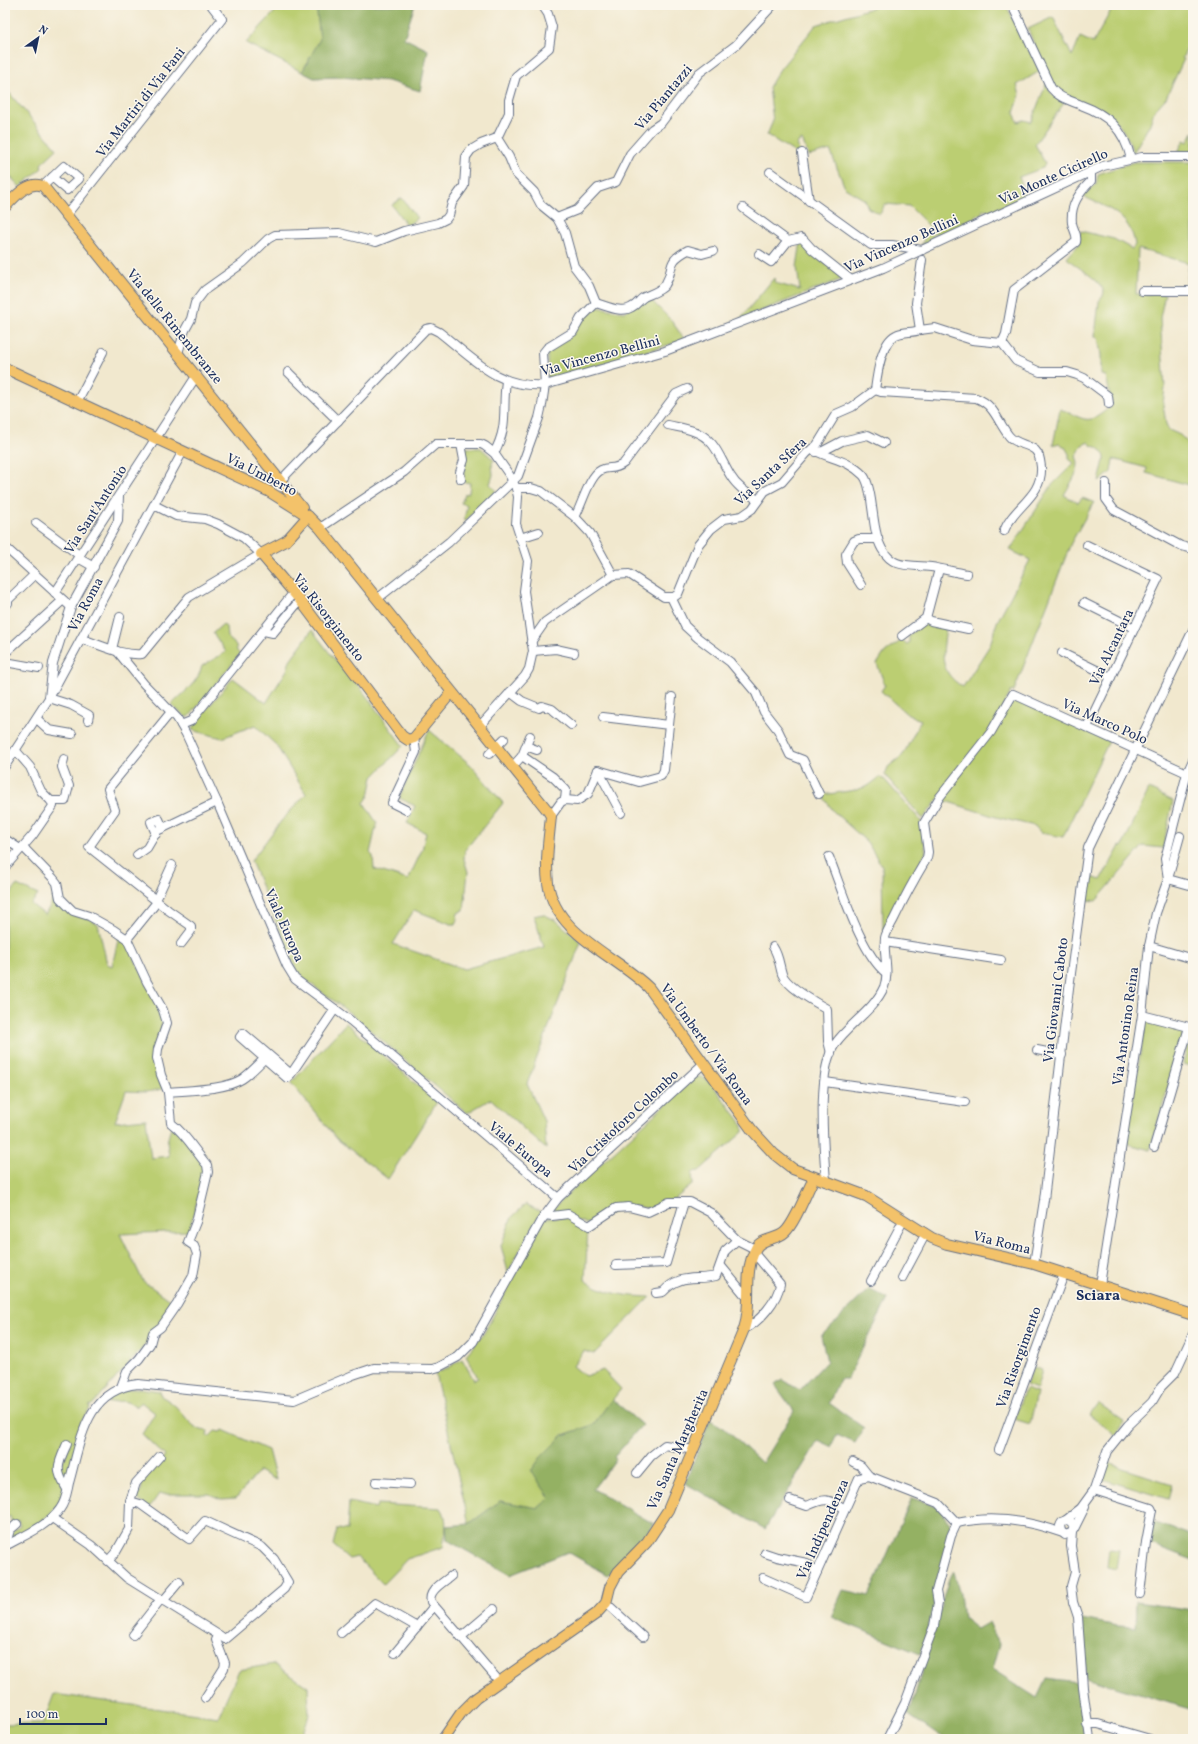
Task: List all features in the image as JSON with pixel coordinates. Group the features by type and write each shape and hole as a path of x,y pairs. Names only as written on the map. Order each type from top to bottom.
{"main road":[{"name":"Via delle Rimembranze","path":"40,184 67,214 268,465 284,477 288,490 308,516"},
{"path":"7,200 29,186 40,184"},
{"name":"Via Umberto","path":"5,368 280,496 308,516 320,528 452,692 494,749 512,768 551,816"},
{"path":"280,496 284,496 288,490"},
{"path":"261,554 286,541 308,516"},
{"name":"Via Risorgimento","path":"261,554 297,596 410,738"},
{"path":"410,738 452,692"},
{"name":"Via Umberto / Via Roma","path":"551,816 547,864 548,883 554,905 560,915 574,930 632,972 649,988 703,1064 762,1142 793,1169 814,1178"},
{"path":"755,1251 762,1242 786,1232 814,1178"},
{"name":"Via Roma","path":"814,1178 866,1196 925,1235 947,1244 1034,1264 1193,1315"},
{"name":"Via Santa Margherita","path":"606,1603 610,1586 618,1572 647,1542 668,1510 694,1450 744,1330 749,1311 748,1276 755,1251"},
{"path":"443,1739 450,1727 469,1704 499,1681 596,1614 606,1603"}],"street":[{"name":"Via Martiri di Via Fani","path":"67,214 222,19 211,5"},
{"path":"178,353 185,330 191,319 195,303 204,290 243,263 268,239 275,235 339,233 376,242 404,231 438,223 446,219 449,215 452,203 464,186 466,157 471,150 481,144 497,138 509,114 509,100 516,76 549,48 552,27 548,14 542,5"},
{"name":"Via Piantazzi","path":"557,218 577,210 598,188 616,182 630,154 652,129 661,123 699,73 736,45 773,5"},
{"path":"1012,5 1051,88 1061,97 1101,114 1117,127 1128,146 1131,159"},
{"path":"497,138 509,157 516,174 534,192 541,205 557,218 565,233 574,266 590,286 596,303"},
{"path":"802,153 809,201"},
{"name":"Via Monte Cicirello","path":"974,225 1090,171 1131,159 1154,156 1193,157"},
{"path":"1002,343 1006,334 1014,290 1076,242 1076,231 1072,225 1073,210 1079,194 1091,181 1090,171"},
{"path":"770,172 871,245 892,245 922,250"},
{"path":"40,184 52,176"},
{"path":"743,208 788,241"},
{"name":"Via Vincenzo Bellini","path":"284,477 423,332 431,328 439,332 493,375 516,385 545,385 665,351 851,280 922,250 974,225"},
{"path":"759,254 771,262 788,241 801,238 812,249 851,280"},
{"path":"596,303 621,310 632,307 642,298 663,287 668,279 671,264 677,256 688,250 702,254 713,250"},
{"path":"920,330 916,303 922,260"},
{"path":"1142,291 1193,291"},
{"path":"479,727 519,684 530,669 533,651 524,592 528,561 516,524 516,485 539,418 545,385 543,353 547,348 573,332 581,318 596,303"},
{"path":"1002,343 972,340 935,328 895,335 884,349 875,390 882,392 976,398 986,402 1010,438 1035,449 1040,457 1041,472 1037,488 1030,498 1011,516 1004,531"},
{"path":"1002,343 1008,353 1016,361 1040,372 1067,372 1084,378 1108,396 1109,404"},
{"path":"77,402 103,352"},
{"path":"288,372 338,421"},
{"name":"Via Sant'Antonio","path":"55,593 197,375"},
{"path":"494,453 503,432 506,381"},
{"path":"575,517 594,475 603,469 615,469 624,463 676,394 687,390"},
{"name":"Via Santa Sfera","path":"672,599 678,594 698,545 711,529 724,519 742,516 752,509 769,488 782,482 800,463 807,453 814,451 836,414 852,407 875,390"},
{"path":"668,425 693,431 705,437 719,453 735,482 758,500"},
{"path":"814,451 823,451 842,442 868,435 884,443"},
{"path":"320,528 404,472 436,444 480,444 494,453 516,485"},
{"path":"461,444 464,460 460,472 461,479"},
{"name":"Via Roma","path":"5,766 37,719 49,698 183,451"},
{"path":"814,451 841,459 864,476 870,496 878,538 886,555 897,563 906,566 929,567 967,574"},
{"path":"1106,483 1106,499 1114,510 1181,546 1193,549"},
{"path":"501,490 516,485"},
{"path":"377,599 449,542 501,490 516,485 536,488 575,517 590,533 613,575"},
{"path":"88,720 89,715 70,705 49,698 53,663 71,606 94,567 118,521 119,496"},
{"name":"Via Risorgimento","path":"154,505 176,516 205,519 218,524 244,538 261,554"},
{"path":"36,523 94,567"},
{"path":"520,538 538,532"},
{"path":"861,585 847,564 846,554 854,541 878,538"},
{"name":"Via Alcantara","path":"1087,545 1158,579 1087,726"},
{"path":"5,547 71,606"},
{"path":"129,665 142,654 189,597 261,554"},
{"path":"902,636 926,618 939,569"},
{"path":"8,603 8,600 34,574"},
{"path":"531,642 545,622 613,575 629,574 664,597 672,599 685,626 698,638 730,662 756,693 764,712 778,730 790,754 803,760 819,794"},
{"path":"181,725 191,721 263,632 297,596"},
{"path":"5,653 63,600"},
{"path":"1084,604 1134,628"},
{"path":"114,650 120,617"},
{"path":"926,618 931,621 968,630"},
{"name":"Via Giovanni Caboto","path":"1034,1264 1088,848 1193,630"},
{"path":"82,639 114,650 142,654"},
{"path":"533,651 556,649 574,653"},
{"name":"Viale Europa","path":"114,650 171,712 181,725 217,802 287,966 295,979 335,1009 558,1198"},
{"path":"1062,653 1111,677"},
{"path":"5,662 29,665 39,668"},
{"path":"510,692 529,704 539,708 542,706 552,709 571,725"},
{"name":"Via Marco Polo","path":"885,942 906,893 927,858 928,852 924,823 939,798 991,732 1013,694 1087,726 1187,773"},
{"path":"598,770 639,782 661,776 664,770 672,697"},
{"path":"171,712 108,789 115,810 89,847 156,901 192,926 191,931 181,944"},
{"path":"603,717 669,725"},
{"path":"37,719 50,730 72,734"},
{"path":"512,768 522,756 530,736"},
{"path":"406,810 392,803 413,760 410,738"},
{"path":"494,749 504,739"},
{"path":"526,746 537,750"},
{"path":"5,867 22,848 53,806 51,801 41,791 30,767 16,751"},
{"path":"522,756 553,777 566,790 565,800 551,816"},
{"path":"51,801 65,801 69,786 62,767 64,759"},
{"name":"Via Antonino Reina","path":"1100,1285 1142,1014 1149,946 1156,913 1168,879 1165,859 1187,773 1193,760"},
{"path":"565,800 577,801 588,794 598,770"},
{"path":"598,770 621,813"},
{"path":"137,855 147,848 156,834 163,828 217,802"},
{"path":"1180,836 1168,879 1193,886"},
{"path":"5,839 22,848 53,878 57,883 60,898 73,911 89,916 114,930 126,939 147,982 163,1010 167,1023 158,1049 157,1058 161,1075 168,1092 171,1123 183,1132 194,1150 207,1165 208,1172 196,1222 188,1242 194,1246 197,1254 197,1262 193,1276 177,1304 153,1333 150,1344 139,1359 127,1371 121,1387 100,1401 89,1417 84,1428 64,1503 50,1520 5,1546"},
{"path":"829,857 865,945 876,964 886,973"},
{"path":"126,939 156,901 172,865"},
{"path":"830,1053 835,1044 878,996 884,987 886,973 885,942 1002,960"},
{"path":"1149,946 1193,959"},
{"path":"773,947 777,953 782,974 786,980 827,1009 830,1053 825,1082 823,1116 826,1182"},
{"path":"168,1092 229,1085 242,1079 266,1056 287,1078 335,1009"},
{"path":"1142,1014 1191,1028 1154,1147"},
{"path":"1037,1050 1062,1055"},
{"name":"Via Cristoforo Colombo","path":"121,1387 138,1384 294,1400 353,1375 374,1368 423,1369 439,1367 458,1357 473,1342 485,1324 544,1215 558,1198 703,1064"},
{"path":"825,1082 965,1102"},
{"path":"544,1215 552,1216 568,1214 589,1226 616,1208 629,1207 648,1212 669,1202 695,1204 711,1213 737,1240 755,1251 780,1284 779,1290 761,1318 744,1330"},
{"path":"616,1266 666,1263 684,1202"},
{"path":"872,1281 903,1221"},
{"path":"902,1278 925,1235"},
{"path":"656,1292 663,1292 680,1280 716,1276 725,1252 737,1240"},
{"path":"721,1266 744,1294 748,1296"},
{"name":"Via Risorgimento","path":"999,1450 1064,1274"},
{"path":"1068,1532 1094,1490 1107,1451 1128,1425 1152,1402 1161,1387 1174,1374 1193,1334"},
{"path":"67,1444 58,1466 58,1473 67,1489"},
{"path":"637,1472 651,1456 665,1445 694,1450"},
{"path":"108,1561 116,1552 129,1529 130,1501 136,1482 160,1456"},
{"path":"852,1462 861,1466 869,1476"},
{"name":"Via Indipendenza","path":"763,1578 806,1597 859,1478 869,1476 938,1503 957,1523"},
{"path":"376,1482 410,1484"},
{"path":"1094,1490 1151,1508 1152,1510 1146,1542 1140,1594"},
{"path":"790,1500 807,1506 824,1500 834,1502 845,1509"},
{"path":"50,1520 91,1545 127,1578 225,1639 284,1588 288,1582 274,1558 262,1547 205,1521 189,1539 140,1504 130,1501"},
{"path":"1041,1525 1064,1521 1076,1513 1087,1501"},
{"path":"887,1739 905,1703 934,1626 938,1603 936,1591 951,1536 957,1523 1003,1520 1041,1525 1068,1532"},
{"path":"1064,1521 1060,1528 1068,1532"},
{"path":"1064,1521 1072,1523 1068,1532 1075,1572 1071,1586 1073,1602 1078,1617 1087,1724 1090,1739"},
{"path":"5,1546 10,1530 17,1524"},
{"path":"765,1553 807,1563 817,1572"},
{"path":"451,1576 430,1595 431,1602 499,1681"},
{"path":"133,1635 179,1582"},
{"path":"341,1634 374,1603 417,1627"},
{"path":"606,1603 643,1637"},
{"path":"395,1652 434,1606"},
{"path":"461,1637 494,1609"},
{"path":"205,1698 224,1668 225,1659 216,1640 219,1635"},
{"path":"1087,1724 1098,1724 1150,1739"}],"green space":[{"path":"281,5 316,5 321,39 302,72 246,43"},
{"path":"316,5 415,5 404,38 428,50 420,91 388,81 341,77 314,78 302,72 320,39"},
{"path":"881,5 1006,5 1040,71 1017,85 1020,95 1014,113 1018,122 1024,120 1031,122 1046,84 1052,94 1064,103 1035,144 1045,163 1043,168 1019,177 1027,196 995,212 983,210 981,214 975,216 976,220 938,237 938,233 934,233 932,240 921,245 930,227 909,206 885,204 880,214 868,208 865,200 845,188 830,150 809,156 802,140 797,143 799,151 797,154 767,135 773,121 769,87 780,69 816,25"},
{"path":"1114,5 1193,5 1193,38 1182,58 1184,59 1166,98 1154,111 1150,124 1133,153 1124,132 1112,118 1066,95 1054,86 1044,67 1028,29 1053,17 1072,56 1080,37 1093,43"},
{"path":"5,88 57,149 41,164 42,168 20,187 5,171"},
{"path":"1193,132 1193,152 1178,152 1184,140 1188,142"},
{"path":"1134,162 1193,162 1193,288 1186,288 1189,263 1138,249 1136,294 1165,294 1160,318 1165,388 1163,404 1166,424 1169,430 1180,435 1189,444 1193,445 1193,486 1146,473 1147,468 1113,459 1111,472 1099,482 1105,456 1098,448 1091,445 1089,442 1082,445 1076,457 1078,461 1077,471 1064,495 1078,503 1082,498 1094,502 1071,543 1014,691 1012,690 989,732 923,819 885,775 888,767 903,755 921,720 908,715 881,691 885,685 877,664 885,652 902,640 907,644 909,643 909,635 919,627 929,623 933,624 946,628 943,653 945,668 949,675 963,687 990,645 997,622 1030,560 1010,550 1052,485 1074,463 1069,459 1069,454 1065,447 1059,443 1053,445 1060,409 1082,418 1092,419 1112,405 1106,376 1101,375 1101,355 1098,338 1095,336 1099,301 1103,296 1104,291 1092,277 1067,258 1079,244 1079,235 1081,231 1114,239 1132,249 1135,245 1133,235 1123,219 1108,208 1082,196 1096,184 1098,174"},
{"path":"402,198 417,218 407,226 392,205"},
{"path":"801,241 842,277 842,279 740,319 774,278 775,283 800,290 797,267"},
{"path":"644,299 651,300 670,319 685,340 548,380 547,352 597,307 624,312"},
{"path":"464,448 481,448 494,460 492,463 493,475 490,484 496,491 465,521 467,505 461,503 465,494 469,493 470,483 464,482"},
{"path":"223,624 226,627 227,637 236,645 237,651 240,654 189,717 186,717 171,705 194,682 202,666 226,652 213,633"},
{"path":"312,630 335,660 340,660 403,746 373,777 369,796 364,803 377,823 370,853 373,856 374,869 408,880 422,850 426,833 407,823 415,806 399,798 429,730 471,765 503,803 465,850 464,859 468,872 464,910 458,913 456,924 451,924 414,910 393,944 464,969 544,947 534,916 543,914 557,921 581,942 527,1084 544,1121 546,1149 491,1099 467,1113 350,1013 303,978 296,970 251,861 282,820 306,794 276,745 255,725 222,738 192,730 195,723 233,678 266,703 287,670 290,660"},
{"path":"1016,700 1109,741 1063,837 1041,833 1035,826 996,817 942,800 1012,702"},
{"path":"880,777 885,780 921,821 926,852 883,932 882,866 867,842 834,812 822,795 856,790 868,786"},
{"path":"1149,789 1173,801 1163,848 1143,846 1096,901 1086,900 1091,877 1101,880 1120,846 1122,847"},
{"path":"17,885 38,895 31,904 45,915 55,896 73,915 88,918 98,924 107,964 112,966 119,936 128,945 162,1014 163,1021 154,1061 163,1089 147,1092 126,1091 115,1122 146,1119 151,1158 169,1156 167,1142 171,1127 182,1133 204,1165 205,1171 189,1231 120,1234 143,1281 175,1304 148,1342 93,1404 89,1406 90,1408 81,1422 66,1483 60,1469 70,1443 69,1440 66,1440 61,1448 56,1464 64,1490 60,1503 45,1519 10,1540 11,1533 20,1526 18,1520 12,1524 10,1516 5,1519 5,895 9,896"},
{"path":"1146,1020 1184,1031 1150,1150 1125,1143"},
{"path":"346,1023 437,1102 388,1179 337,1139 291,1083"},
{"path":"1191,1033 1193,1034 1193,1067 1183,1064"},
{"path":"697,1077 702,1077 711,1083 743,1125 743,1132 699,1171 692,1172 693,1184 676,1198 651,1209 628,1205 588,1224 553,1213 553,1209 570,1192"},
{"path":"526,1204 541,1212 508,1272 501,1246 512,1217"},
{"path":"567,1217 588,1229 585,1280 608,1291 633,1296 650,1297 594,1354 584,1351 573,1366 585,1376 603,1370 621,1389 593,1425 563,1435 531,1471 551,1498 538,1509 500,1501 469,1524 435,1373 444,1370 462,1359 474,1380 478,1378 466,1355 484,1333 545,1218"},
{"path":"869,1289 888,1299 847,1379 840,1379 829,1403 864,1428 855,1443 837,1435 831,1447 818,1441 765,1529 685,1483 710,1420 724,1428 762,1463 794,1411 775,1385 782,1380 800,1390 827,1361 821,1336"},
{"path":"1033,1367 1042,1370 1037,1389 1026,1385"},
{"path":"139,1388 160,1391 161,1396 178,1409 193,1425 202,1430 208,1431 207,1436 210,1436 215,1431 220,1432 223,1430 268,1450 276,1480 259,1471 236,1498 221,1499 209,1494 159,1494 149,1508 135,1497 136,1494 139,1494 142,1488 140,1485 165,1456 142,1434 155,1413 141,1402 135,1407 126,1402 119,1401 108,1403 108,1398 120,1391"},
{"path":"1025,1389 1037,1393 1030,1424 1014,1419"},
{"path":"612,1399 642,1425 614,1457 616,1459 593,1489 654,1524 644,1538 608,1575 568,1552 510,1575 447,1540 446,1526 469,1524 500,1501 538,1508 550,1498 531,1471 541,1457 563,1435 593,1425"},
{"path":"1098,1403 1125,1422 1116,1435 1089,1415"},
{"path":"1107,1463 1172,1484 1168,1499 1102,1479"},
{"path":"912,1498 937,1506 951,1525 934,1608 920,1654 831,1617 843,1590 869,1596"},
{"path":"349,1502 376,1508 377,1504 441,1508 446,1522 443,1547 407,1559 383,1584 357,1557 349,1559 333,1545 337,1529 347,1530"},
{"path":"1153,1522 1193,1536 1193,1560 1148,1543"},
{"path":"1109,1549 1119,1550 1116,1569 1107,1567"},
{"path":"954,1572 960,1594 963,1618 977,1629 989,1622 999,1644 992,1669 1037,1698 1046,1679 1078,1683 1087,1739 947,1739 939,1736 907,1714 912,1705 949,1578"},
{"path":"1136,1602 1193,1610 1193,1710 1085,1678 1082,1619 1118,1626 1135,1627"},
{"path":"274,1664 308,1687 309,1715 301,1739 5,1739 5,1724 43,1723 54,1694 218,1717 239,1670"}],"district":[{"name":"Sciara","path":"1098,1295"}]}
